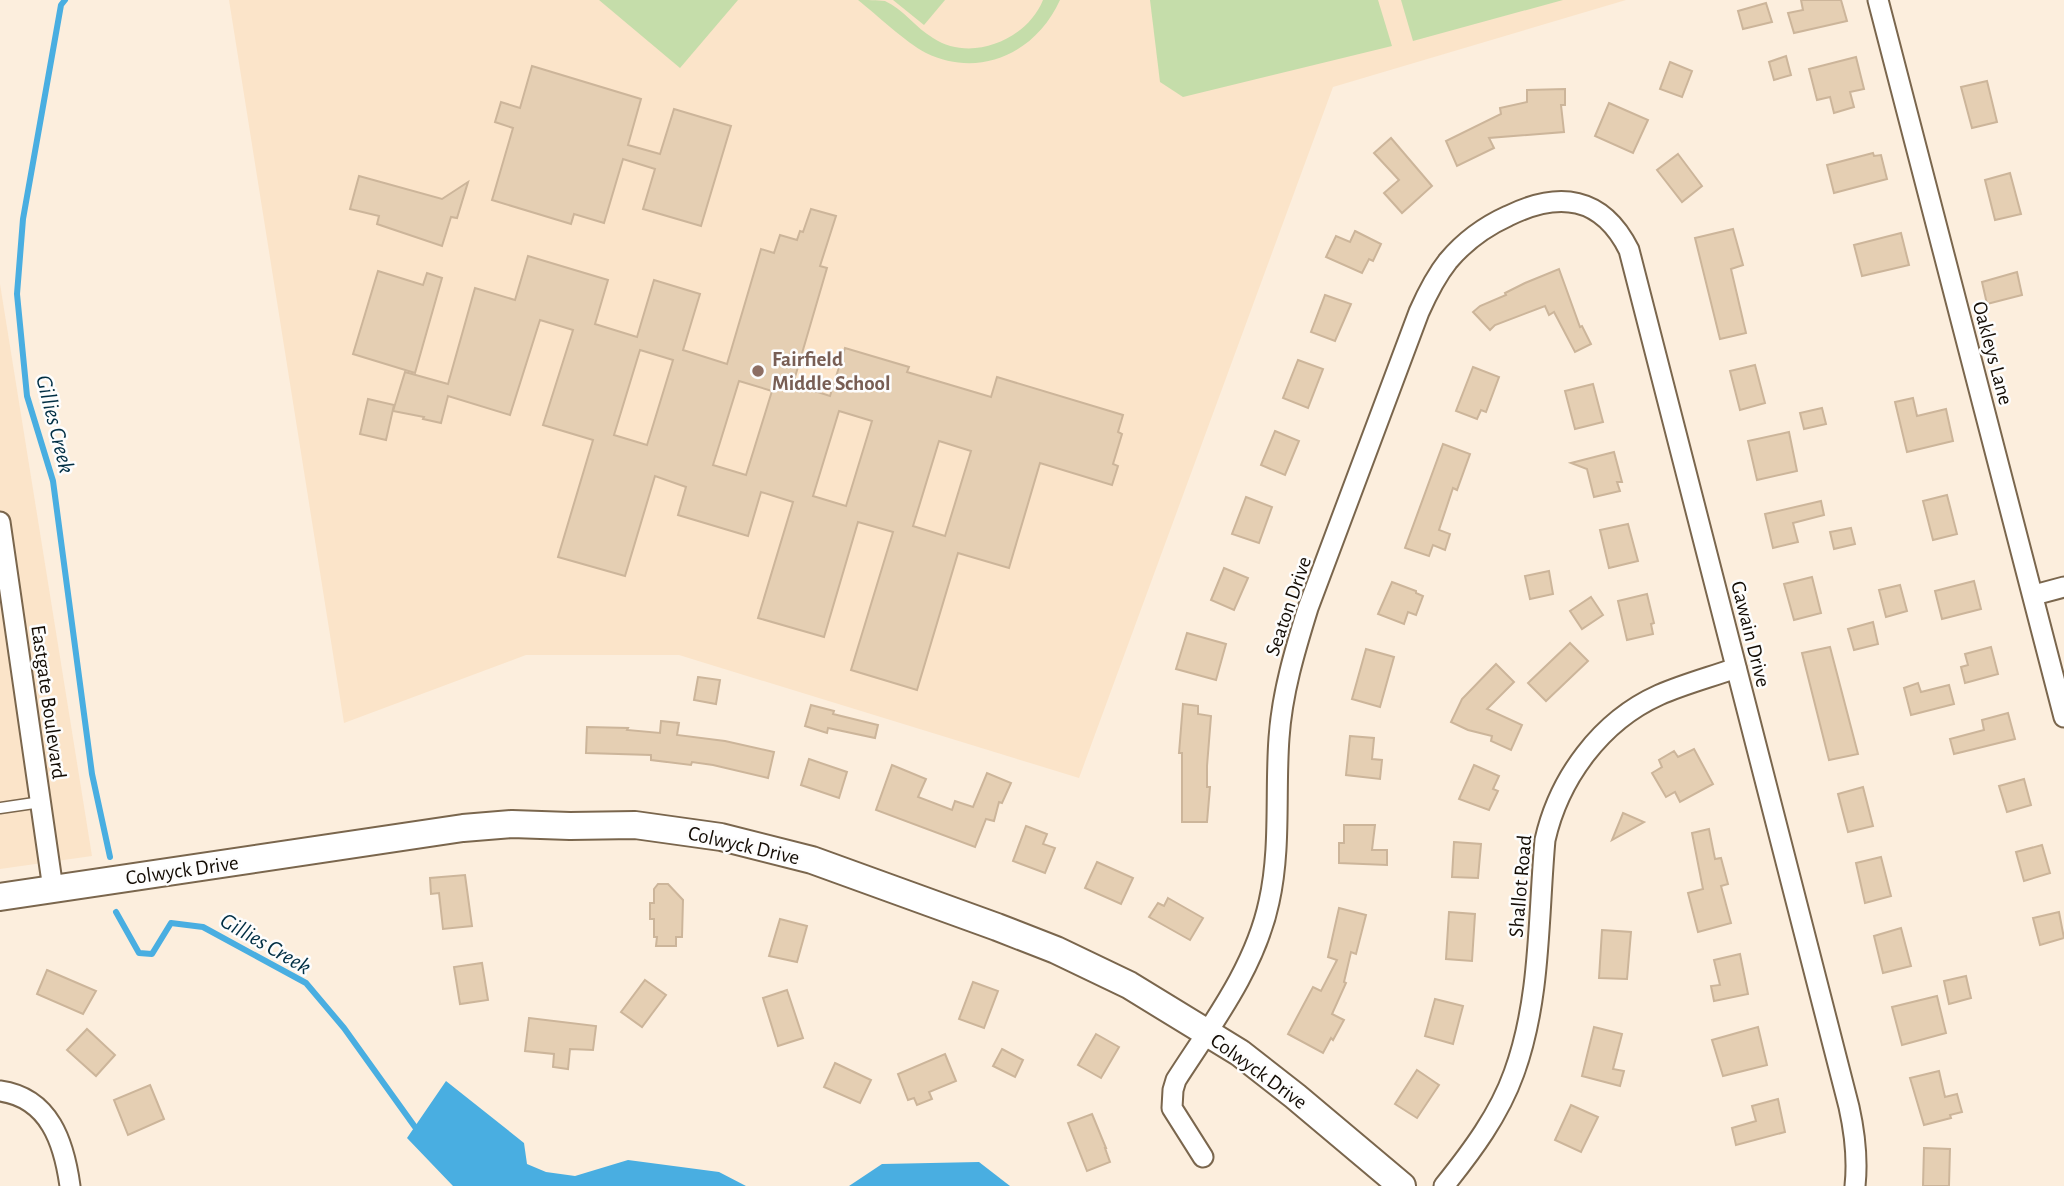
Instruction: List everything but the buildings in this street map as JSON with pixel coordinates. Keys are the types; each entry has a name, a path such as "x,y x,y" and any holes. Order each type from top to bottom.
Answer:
{"street":[{"name":"Oakleys Lane","path":"1878,0 2064,717"},
{"name":"Gawain Drive","path":"1494,222 1537,203 1562,200 1584,204 1610,221 1629,250 1849,1107 1856,1138 1854,1186"},
{"name":"Seaton Drive","path":"1203,1157 1172,1108 1172,1090 1244,973 1259,939 1270,902 1275,865 1279,735 1293,657 1308,608 1428,293 1450,259 1494,222"},
{"name":"Eastgate Boulevard","path":"0,522 53,889"},
{"path":"2034,596 2064,587"},
{"name":"Shallot Road","path":"1444,1186 1493,1119 1517,1063 1527,1031 1534,983 1545,839 1562,788 1591,746 1619,719 1659,695 1736,668"},
{"name":"Colwyck Drive","path":"0,897 463,828 512,824 570,827 635,825 721,837 812,860 997,927 1055,950 1129,985 1240,1053 1402,1186"},
{"path":"0,1091 21,1097 45,1114 60,1138 70,1186"}],"lane":[{"path":"0,808 41,802"}],"shaded area":[{"name":"Fairfield Middle School","path":"229,0 1626,0 1333,87 1079,778 679,655 526,655 344,723"},
{"path":"0,284 92,856 0,869"}],"green space":[{"path":"599,0 738,0 680,68"},
{"path":"858,0 885,1 933,38 948,45 980,48 1011,36 1035,14 1043,0 1060,0 1050,19 1021,47 986,62 966,63 926,53"},
{"path":"893,0 945,0 924,25"},
{"path":"1150,0 1378,0 1392,46 1183,97 1160,82"},
{"path":"1401,0 1563,0 1413,41"}],"water":[{"path":"446,1081 524,1143 527,1164 546,1172 575,1176 628,1160 719,1172 746,1186 453,1186 407,1138"},
{"path":"979,1162 1010,1186 849,1186 882,1164"}],"waterway":[{"name":"Gillies Creek","path":"65,0 61,5 23,219 17,294 27,396 53,481 92,774 110,857"},
{"name":"Gillies Creek","path":"116,912 139,953 152,954 171,923 203,927 306,983 344,1028 415,1127"}],"place":[{"name":"Fairfield Middle School","path":"758,371"}]}
